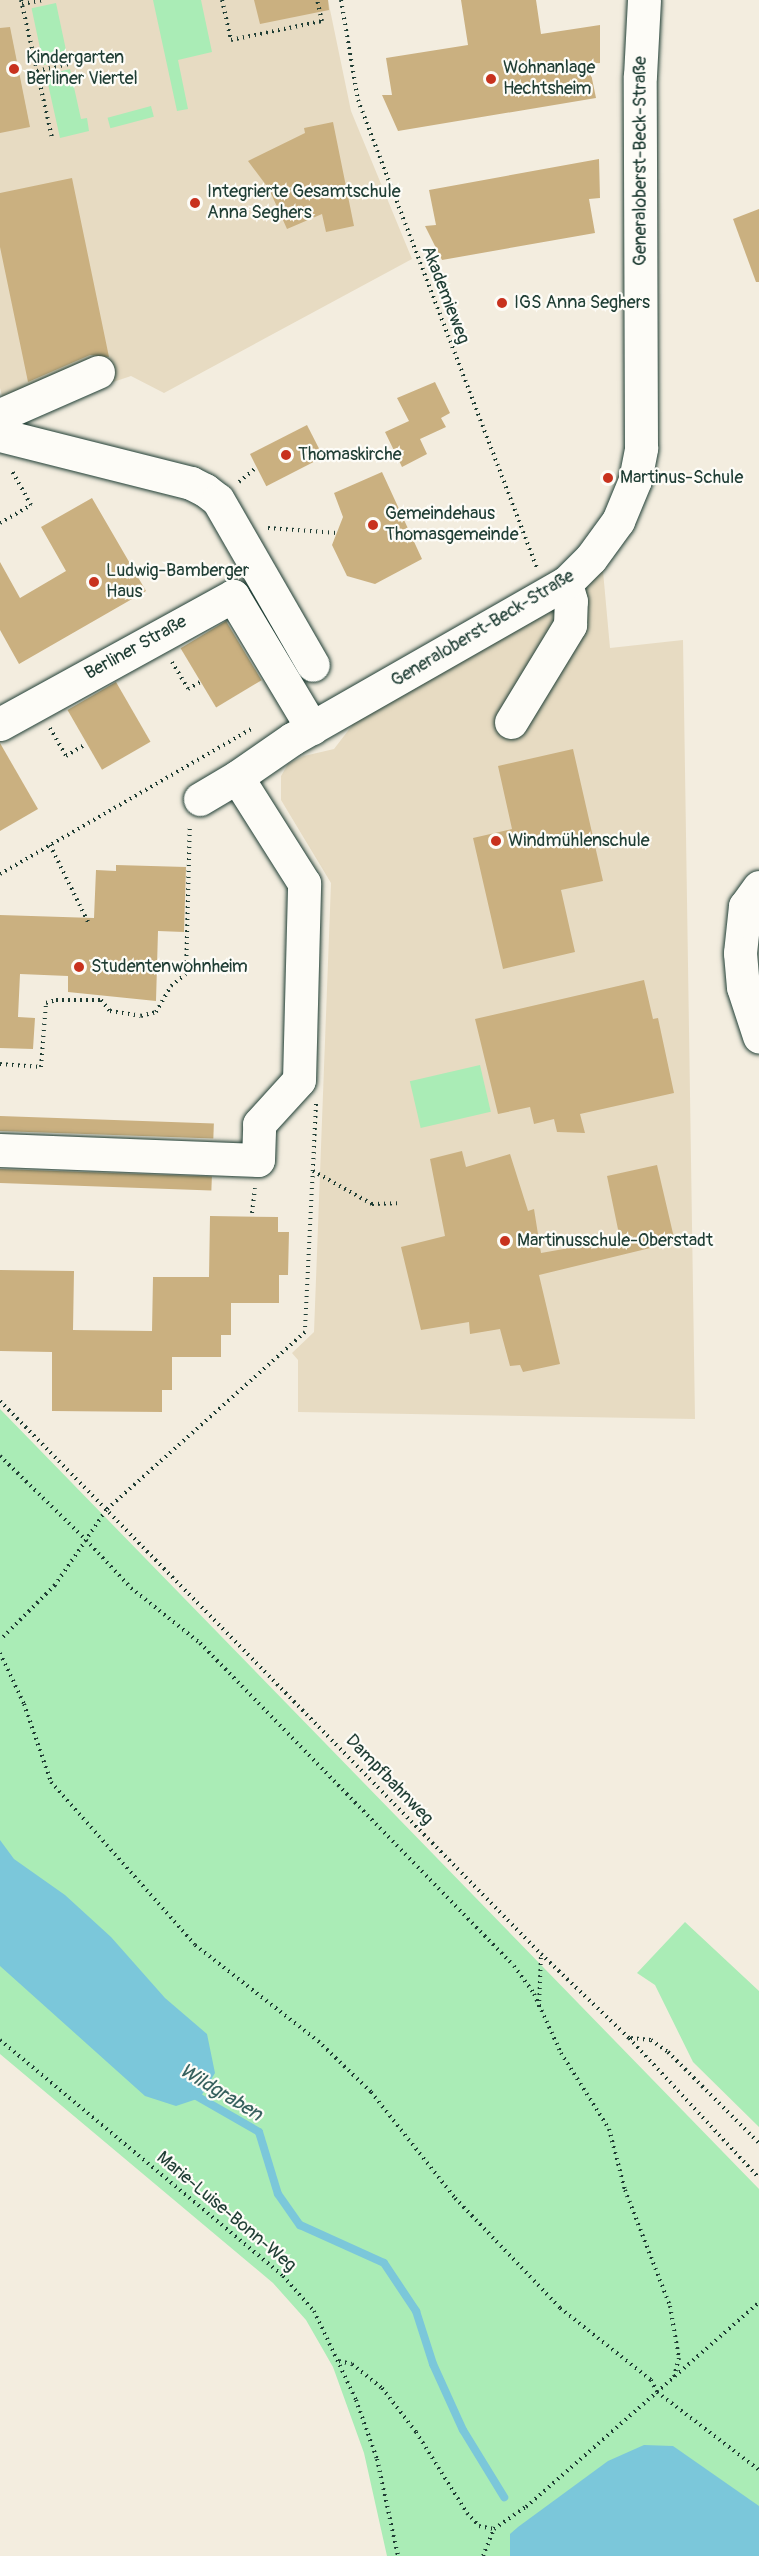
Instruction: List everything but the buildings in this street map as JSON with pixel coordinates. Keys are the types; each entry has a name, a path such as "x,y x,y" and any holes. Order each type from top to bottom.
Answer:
{"street":[{"name":"Generaloberst-Beck-Straße","path":"200,799 312,728 556,588 591,558 618,521 635,480 641,448 640,76 645,0"},
{"path":"0,415 98,372"},
{"path":"3,446 191,483 218,500 314,665"},
{"path":"511,722 570,625 571,601 556,588"},
{"name":"Berliner Straße","path":"0,724 233,596 312,728"},
{"path":"0,1150 258,1160 259,1124 299,1080 304,884 237,777"},
{"path":"759,887 745,906 740,934 743,987 759,1036"}],"path":[{"path":"43,0 22,2 52,138"},
{"path":"222,0 231,40 322,21 317,0"},
{"name":"Akademieweg","path":"341,0 358,100 556,588"},
{"path":"37,70 69,64"},
{"path":"0,523 31,505 3,446"},
{"path":"231,525 337,533"},
{"path":"157,636 188,689 200,682"},
{"path":"37,704 66,756 86,744"},
{"path":"0,1064 40,1067 46,1003 101,1000 110,1011 141,1016 156,1012 171,986 186,974 190,806 200,799"},
{"path":"50,845 88,922"},
{"path":"0,1640 55,1585 106,1510 305,1332 316,1100 299,1080"},
{"path":"313,1171 372,1204 397,1203"},
{"name":"Dampfbahnweg","path":"0,1401 541,1954 629,2038 759,2178"},
{"path":"0,1456 86,1540 131,1588 200,1643 497,1949 534,1994 561,2053 609,2129 625,2190 670,2306 679,2358 674,2377"},
{"path":"0,1653 24,1704 51,1782 182,1931 326,2048 370,2092 455,2198 496,2238 525,2273 560,2308 651,2380 657,2392 759,2470"},
{"path":"539,2008 541,1954"},
{"path":"629,2038 651,2040 702,2086 759,2144"},
{"name":"Marie-Luise-Bonn-Weg","path":"0,2040 283,2276 314,2311 339,2361 377,2458 398,2556"},
{"path":"483,2556 494,2529 525,2507 759,2302"},
{"path":"339,2361 352,2364 382,2388 416,2432 467,2513 479,2526 494,2529"}],"shaded area":[{"name":"Integrierte Gesamtschule Anna Seghers","path":"0,0 328,0 351,111 412,259 164,393 131,376 12,416 6,412 0,388"},
{"name":"Windmühlenschule","path":"603,571 610,648 683,640 695,1419 298,1412 298,1360 292,1353 314,1332 331,883 281,800 281,776 288,764 304,756 334,749 357,719"}],"green space":[{"path":"153,0 201,0 212,52 178,60 188,109 177,111"},
{"path":"56,3 68,60 44,65 32,8"},
{"path":"70,69 81,119 87,118 89,131 60,138 46,75"},
{"path":"151,106 154,117 110,128 108,118"},
{"path":"480,1065 491,1112 421,1128 410,1081"},
{"path":"0,1409 759,2189 759,2556 387,2556 364,2453 333,2367 306,2320 273,2283 0,2054"},
{"path":"685,1922 759,1991 759,2127 693,2062 655,1985 637,1973"}],"water":[{"path":"0,1840 14,1859 65,1895 111,1937 165,1998 207,2034 215,2073 200,2098 176,2106 145,2096 0,1966"},
{"path":"644,2445 673,2446 759,2506 759,2556 510,2556 510,2534 518,2527 608,2461"}],"waterway":[{"name":"Wildgraben","path":"193,2094 259,2132 278,2194 300,2225 384,2263 416,2311 433,2364 463,2430 504,2497"}],"place":[{"name":"Kindergarten Berliner Viertel","path":"14,69"},
{"name":"Wohnanlage Hechtsheim","path":"491,79"},
{"name":"Integrierte Gesamtschule Anna Seghers","path":"195,203"},
{"name":"IGS Anna Seghers","path":"502,303"},
{"name":"Thomaskirche","path":"286,455"},
{"name":"Martinus-Schule","path":"608,478"},
{"name":"Gemeindehaus Thomasgemeinde","path":"373,525"},
{"name":"Ludwig-Bamberger Haus","path":"94,582"},
{"name":"Windmühlenschule","path":"496,841"},
{"name":"Studentenwohnheim","path":"79,967"},
{"name":"Martinusschule-Oberstadt","path":"505,1241"}]}
